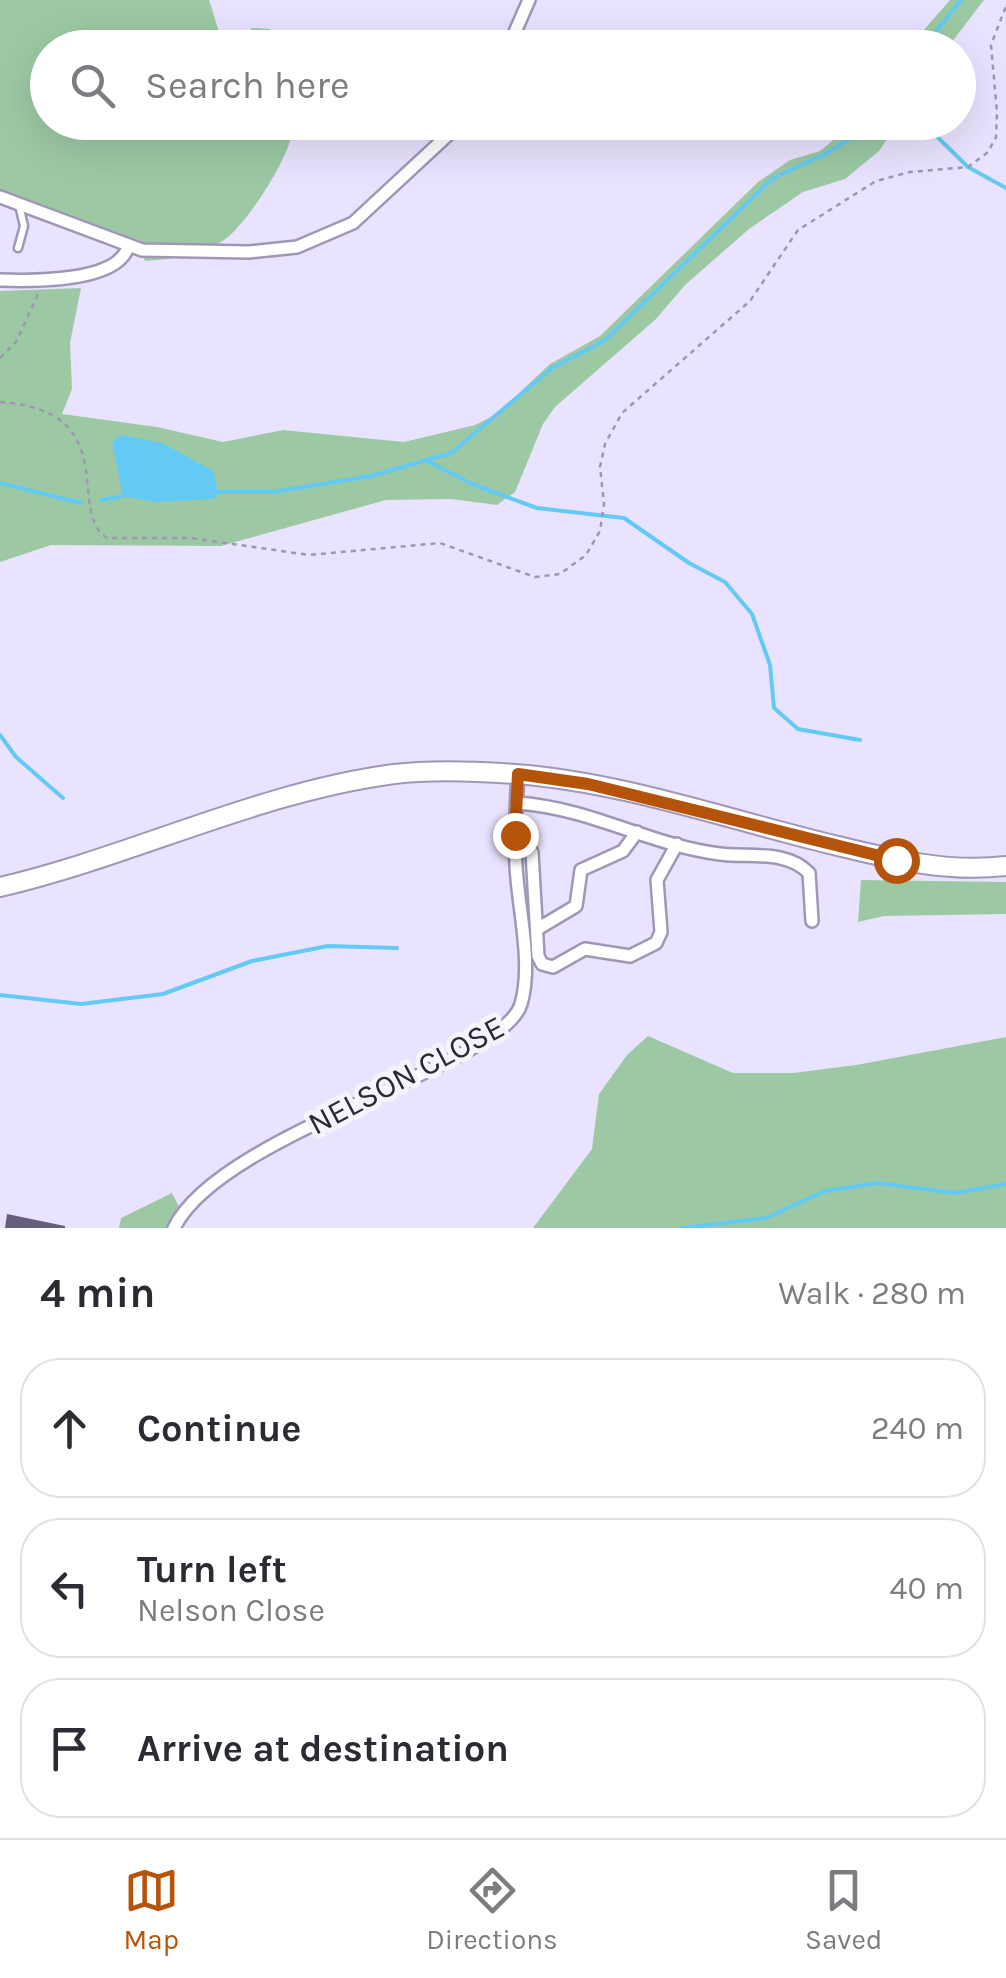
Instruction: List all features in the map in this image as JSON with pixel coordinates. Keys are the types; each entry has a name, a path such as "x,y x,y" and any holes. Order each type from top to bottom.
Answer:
{"main road":[{"path":"1,887 301,792 357,780 434,771 518,774 588,784 896,860 965,869 1006,866"}],"street":[{"path":"516,30 528,0"},
{"path":"0,197 128,246 154,251 249,252 309,244 353,224 443,140"},
{"path":"0,280 43,282 95,270 122,258 128,246"},
{"name":"NELSON CLOSE","path":"174,1228 191,1199 239,1165 466,1051 514,1018 524,990 518,774"},
{"path":"516,803 592,814 637,832 719,854 751,852 798,864 808,873 812,921"},
{"path":"539,928 576,906 581,870 623,851 637,832"},
{"path":"532,852 538,956 549,967 584,950 630,956 650,948 661,932 657,880 677,844"}],"lane":[{"path":"18,248 24,226 19,204"}],"path":[{"path":"0,402 40,408 71,433 90,477 91,520 96,531 106,538 215,540 309,555 419,542 467,550 536,578 560,574 586,555 600,530 604,504 600,467 605,444 622,413 750,300 798,230 876,180 968,167 988,152 996,137 990,45 1006,6"},
{"path":"0,358 16,342 43,282"}],"green space":[{"path":"0,0 209,0 218,30 30,30 30,140 290,140 259,200 237,228 219,243 177,257 145,261 138,244 0,193"},
{"path":"950,0 984,0 961,30 924,30"},
{"path":"833,140 886,140 845,179 803,192 749,229 685,285 656,319 555,407 543,424 515,492 497,505 451,499 386,500 221,546 51,545 0,562 0,291 81,288 70,343 72,389 62,414 157,427 223,442 283,430 404,442 475,425 497,414 550,364 600,336 758,182 790,160 820,151"},
{"path":"861,880 1006,882 1006,914 884,916 858,922"},
{"path":"648,1036 733,1073 793,1073 856,1065 1006,1037 1006,1228 533,1228 592,1149 599,1094 627,1055"},
{"path":"172,1193 186,1220 181,1228 119,1228 121,1218"}],"water":[{"path":"121,435 162,443 213,471 218,492 214,499 154,502 123,496 112,442"}],"building":[{"path":"7,1214 65,1226 65,1228 5,1228"}],"waterway":[{"path":"937,30 961,0"},
{"path":"218,492 273,492 371,476 451,453 552,368 604,341 773,178 848,140"},
{"path":"940,140 968,167 1006,188"},
{"path":"427,461 474,485 537,508 624,518 689,563 725,582 752,614 770,665 774,708 798,729 860,740"},
{"path":"0,483 81,503"},
{"path":"101,500 123,496"},
{"path":"0,735 16,757 63,798"},
{"path":"0,995 81,1004 163,994 252,961 328,946 397,948"},
{"path":"682,1228 766,1218 825,1191 877,1183 955,1193 1006,1184"}],"route":[{"path":"515,835 518,774 588,784 896,860"}]}
